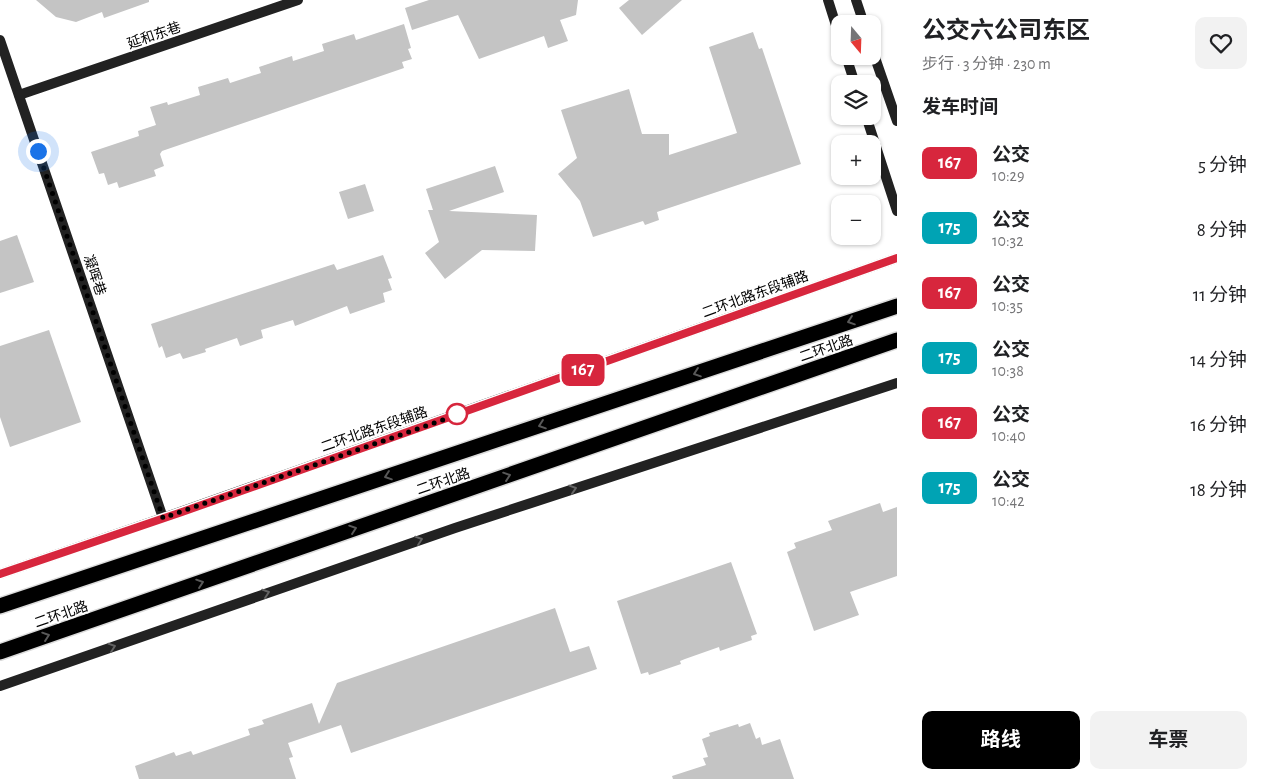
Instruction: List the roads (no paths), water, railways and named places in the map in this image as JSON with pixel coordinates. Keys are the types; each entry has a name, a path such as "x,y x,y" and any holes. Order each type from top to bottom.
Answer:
{"highway":[{"name":"二环北路","path":"0,606 897,306"},
{"name":"二环北路","path":"0,652 897,340"}],"main road":[{"name":"延和东巷","path":"19,95 298,0"},
{"path":"828,0 833,15"},
{"path":"856,0 861,15"},
{"name":"凝晖巷","path":"0,40 163,518"},
{"path":"878,65 897,121"},
{"path":"869,125 897,211"},
{"name":"二环北路东段辅路","path":"0,574 897,258"},
{"path":"0,686 455,528 897,383"}]}
